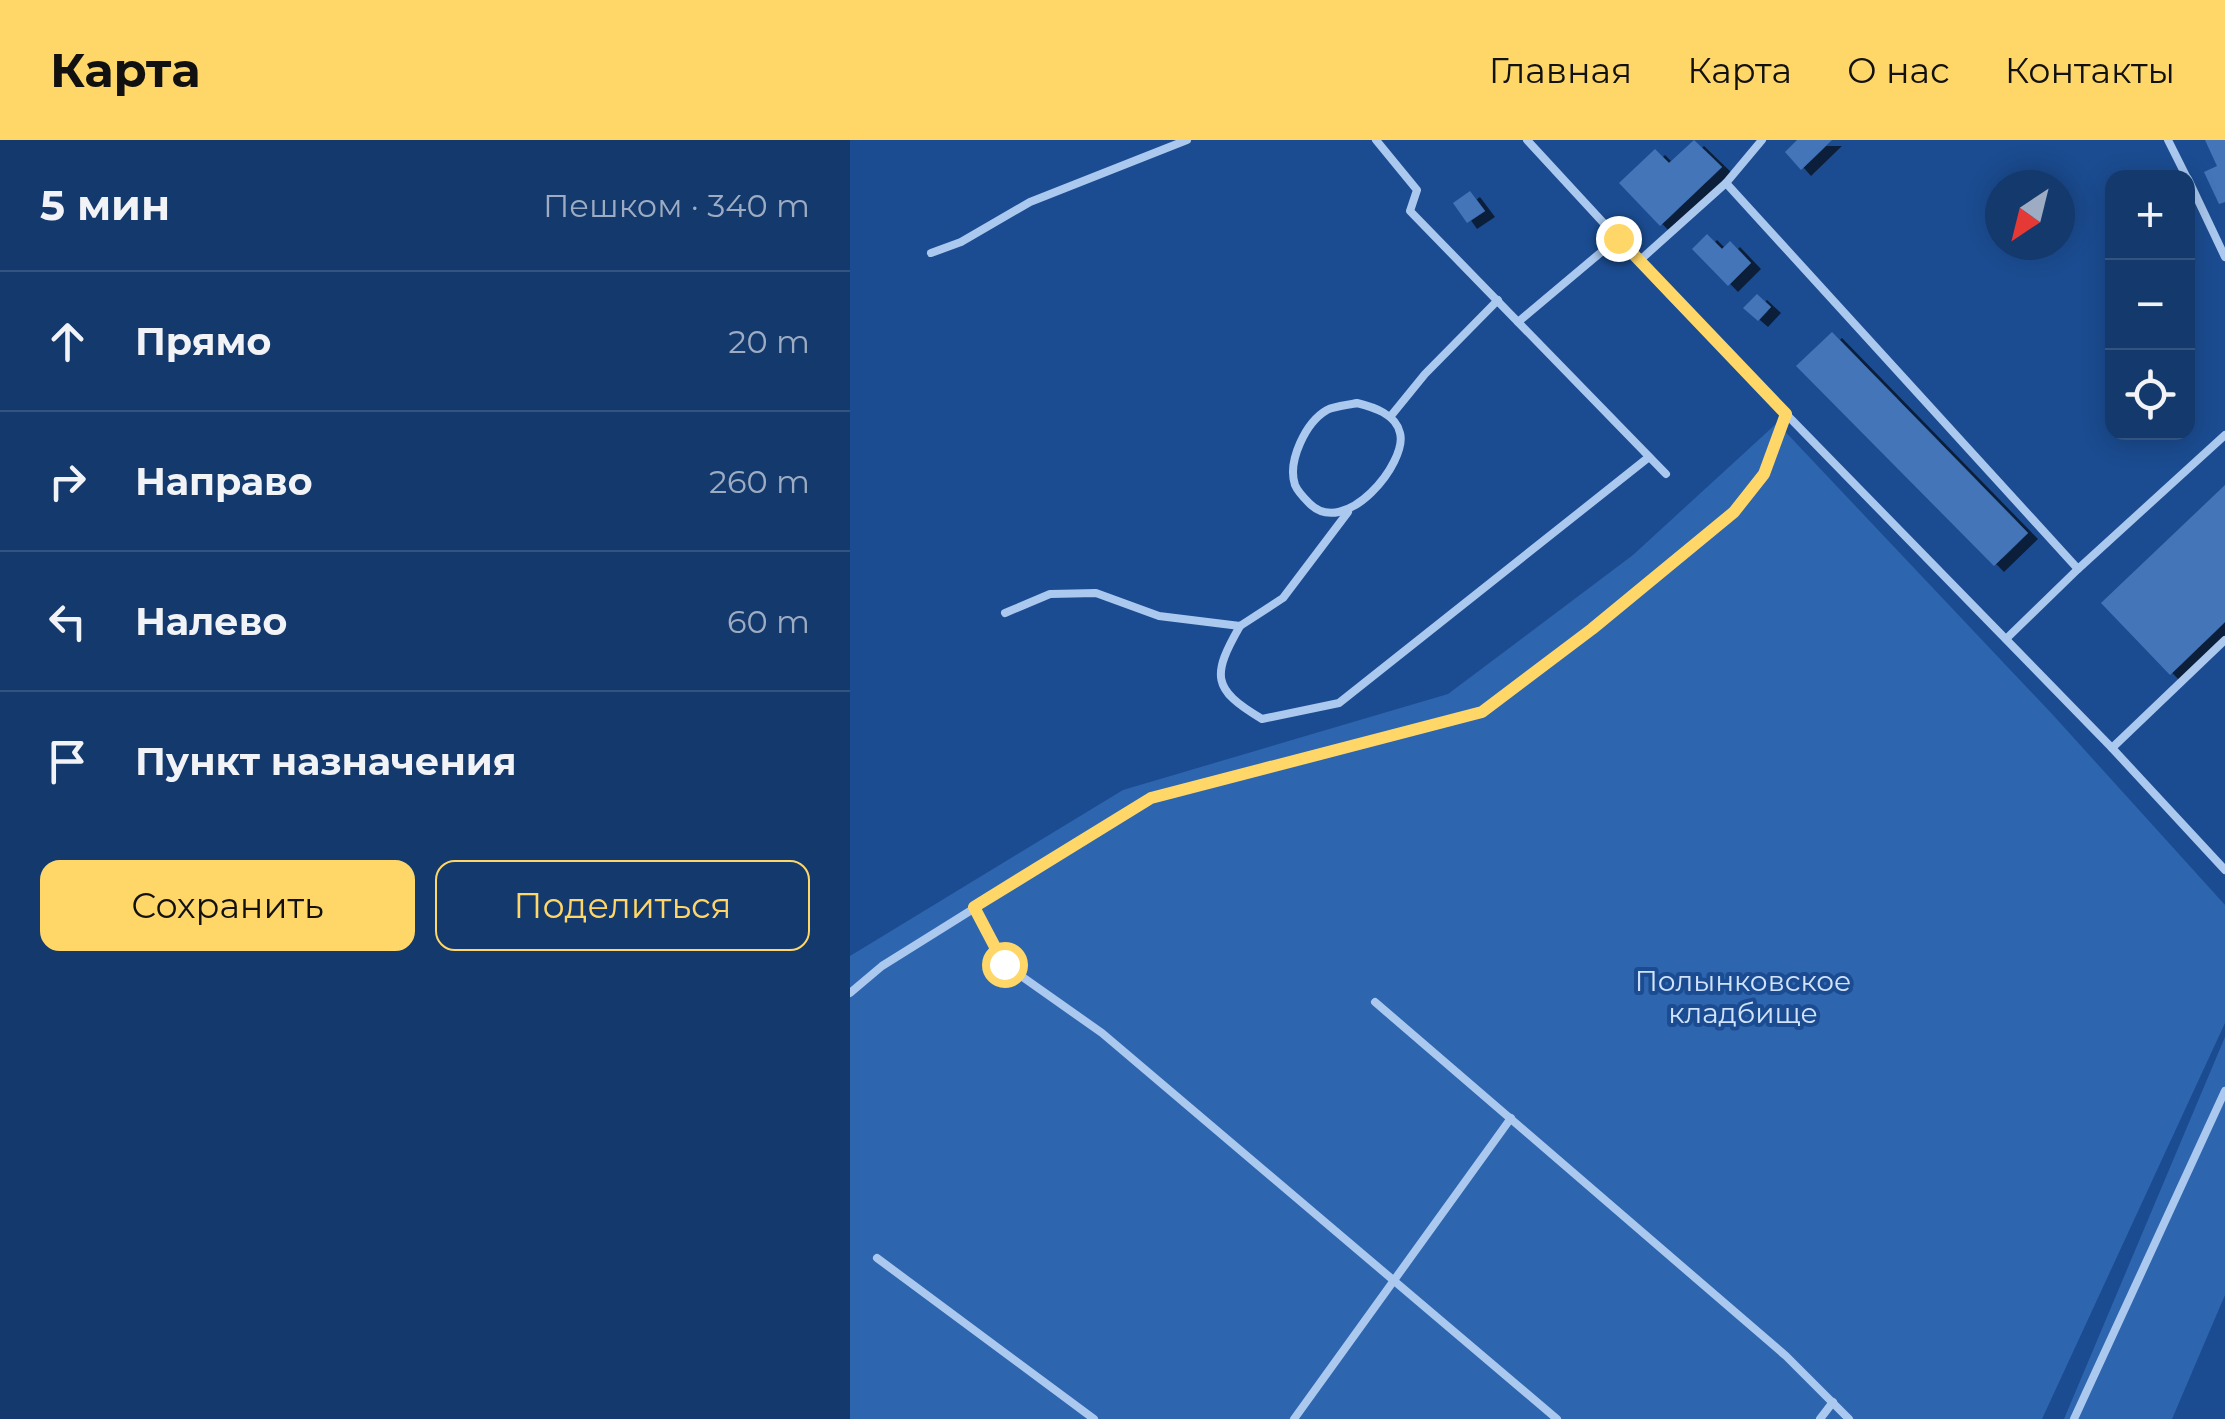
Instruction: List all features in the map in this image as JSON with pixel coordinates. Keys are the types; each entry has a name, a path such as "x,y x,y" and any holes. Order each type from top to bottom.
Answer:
{"lane":[{"path":"931,253 961,242 1030,202 1187,140"},
{"path":"1376,140 1417,190 1410,211 1666,474"},
{"path":"1527,140 2225,870"},
{"path":"1639,261 1726,183 1762,140"},
{"path":"2168,140 2183,170"},
{"path":"1726,183 2078,569"},
{"path":"2195,194 2225,256"},
{"path":"1518,322 1618,238"},
{"path":"1390,417 1425,374 1498,300"},
{"path":"1348,512 1330,515 1315,509 1296,488 1293,472 1302,437 1326,410 1358,403 1390,417 1400,432 1400,444 1390,468 1362,502 1348,512 1283,598 1240,626 1221,659 1222,687 1235,703 1262,719 1339,703 1649,456"},
{"path":"850,993 882,966 1151,798 1482,712 1592,629 1734,512 1764,474 1786,414"},
{"path":"2006,639 2225,435"},
{"path":"1005,613 1050,594 1096,593 1159,616 1240,626"},
{"path":"2112,748 2225,640"},
{"path":"974,907 1004,964 1102,1033 1557,1419"},
{"path":"1376,1002 1786,1356 1849,1419"},
{"path":"2074,1419 2225,1091"},
{"path":"1294,1419 1511,1118"},
{"path":"877,1258 1094,1419"},
{"path":"1820,1419 1833,1402"}],"green space":[{"name":"Полынковское кладбище","path":"1777,423 2053,715 2225,905 2225,1023 2042,1419 850,1419 850,956 1123,790 1448,694 1633,555"},
{"path":"2225,1037 2225,1295 2172,1419 2064,1419"}],"building":[{"path":"1694,140 1722,167 1660,226 1619,183 1655,149 1669,163"},
{"path":"1797,140 1832,140 1801,170 1785,152"},
{"path":"2205,140 2225,140 2225,202 2219,204 2204,172 2217,166"},
{"path":"1470,191 1485,211 1467,223 1453,203"},
{"path":"1707,234 1722,249 1730,241 1751,263 1728,286 1692,249"},
{"path":"1757,294 1771,307 1758,321 1743,308"},
{"path":"1832,332 2028,533 1994,566 1796,366"},
{"path":"2225,485 2225,622 2170,675 2101,603"}],"route":[{"path":"1004,964 974,907 1151,798 1482,712 1592,629 1734,512 1764,474 1786,414 1618,238"}]}
